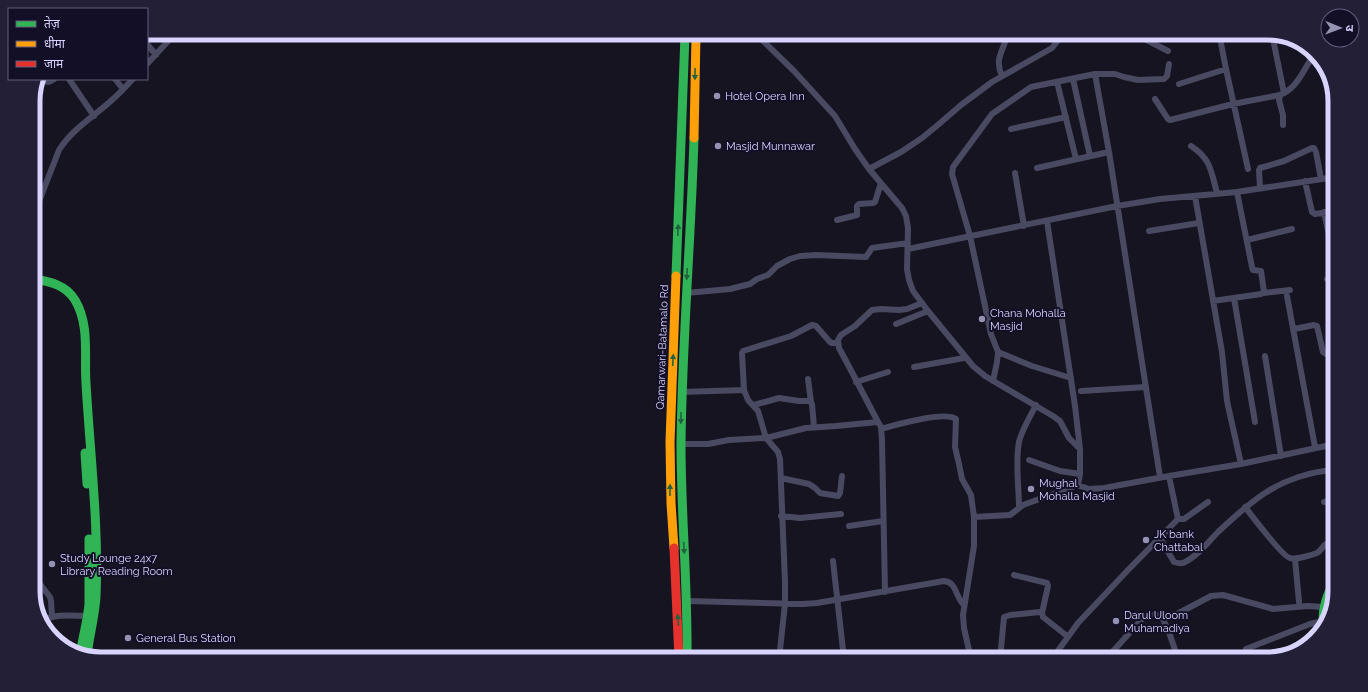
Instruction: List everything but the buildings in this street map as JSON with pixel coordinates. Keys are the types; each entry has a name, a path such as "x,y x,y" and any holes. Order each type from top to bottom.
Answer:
{"main road":[{"name":"Qamarwari-Batamalo Rd","path":"679,652 670,502 670,442 685,40"},
{"name":"Qamarwari-Batamalo Rd","path":"687,652 687,601 681,444 696,40"},
{"path":"681,140 693,140"},
{"path":"40,280 57,284 75,299 85,336 90,588 88,616 81,648"},
{"path":"40,285 50,287 69,300 80,320"},
{"path":"87,421 94,493 96,588 94,617 87,650"},
{"path":"1323,615 1323,607 1328,593"}],"street":[{"path":"148,63 170,40"},
{"path":"762,40 794,71 835,116 854,149 902,208 906,216 908,228 907,269 913,291 964,358 972,366 993,381 1036,405 1060,422 1069,438 1080,449"},
{"path":"1002,76 998,68 998,62 1006,40"},
{"path":"869,169 901,152 922,138 961,105 1002,76 1052,48 1058,40"},
{"path":"1147,40 1168,51"},
{"path":"1221,40 1248,169"},
{"path":"1273,41 1282,94 1279,100 1283,115 1283,125"},
{"path":"148,45 156,55"},
{"path":"1155,99 1170,120 1282,94 1290,90 1296,84 1311,59"},
{"path":"993,381 998,352 991,334 970,236 952,174 954,167 992,114 1031,87 1095,74 1110,73 1132,79 1162,80 1167,77 1169,64"},
{"path":"1179,84 1226,69"},
{"path":"1095,74 1109,152 1160,478"},
{"path":"1073,79 1090,156"},
{"path":"70,80 94,116"},
{"path":"116,80 124,89"},
{"path":"40,199 59,150 74,131 94,116 132,80"},
{"path":"1057,82 1076,159"},
{"path":"1011,129 1066,117"},
{"path":"1191,146 1200,152 1209,164 1217,193"},
{"path":"1260,188 1260,168 1284,161 1312,148 1314,148 1316,152 1321,179"},
{"path":"1037,168 1109,152"},
{"path":"1015,173 1024,226"},
{"path":"686,293 750,284 757,279 768,275 777,266 790,259 800,256 816,255 866,257 872,248 908,246 970,236 1117,206 1160,199 1237,192 1328,178"},
{"path":"1305,181 1312,212 1315,214 1328,212"},
{"path":"837,220 857,215 859,204 875,202 881,183"},
{"path":"1237,192 1252,269 1261,271 1264,293"},
{"path":"1195,196 1222,352 1228,408 1241,464"},
{"path":"1324,212 1328,231"},
{"path":"1047,221 1078,421 1080,449 1080,474 1078,485"},
{"path":"1149,230 1199,223"},
{"path":"1247,240 1292,228"},
{"path":"1213,301 1264,293 1289,293 1315,447"},
{"path":"1234,298 1254,422"},
{"path":"885,592 883,521 884,483 881,429 856,382 838,343 839,337 855,326 872,310 907,309 922,303"},
{"path":"896,324 928,311"},
{"path":"780,652 785,604 780,459 778,452 766,438 758,411 748,400 744,390 742,353 743,351 792,336 812,325 816,326 830,342 838,343"},
{"path":"1294,329 1314,325 1317,326 1323,352 1328,354"},
{"path":"998,352 1032,366 1071,378"},
{"path":"1265,356 1281,456"},
{"path":"914,367 964,358"},
{"path":"856,382 888,372"},
{"path":"808,379 814,427"},
{"path":"1081,391 1146,387"},
{"path":"682,392 744,390"},
{"path":"754,405 779,398 811,402"},
{"path":"1019,508 1019,442 1036,405"},
{"path":"881,429 928,418 955,418 958,464 962,479 971,495 974,517 973,551 964,605 964,628 970,652"},
{"path":"681,444 708,444 729,440 766,438 814,427 878,422"},
{"path":"974,517 1007,516 1016,512 1019,508 1028,503 1078,485 1089,489 1098,489 1241,464 1328,445"},
{"path":"1029,460 1060,471 1080,474"},
{"path":"1160,538 1174,562 1183,563 1245,507 1265,493 1279,485 1308,474 1328,471"},
{"path":"781,478 809,484 820,493 837,496 840,493 842,476"},
{"path":"1169,476 1178,519"},
{"path":"1324,502 1328,501"},
{"path":"1057,652 1068,636 1123,575 1178,519 1184,519 1208,502"},
{"path":"1245,507 1285,555 1290,558 1295,559 1318,553 1326,544 1328,544"},
{"path":"781,516 800,518 841,514"},
{"path":"849,526 883,521"},
{"path":"1295,559 1299,602"},
{"path":"833,561 843,652"},
{"path":"1014,575 1047,583 1048,586 1042,613 1044,618 1068,636"},
{"path":"687,601 803,604 838,600 934,582 948,581 953,585 960,601 964,605"},
{"path":"40,585 52,601 52,616"},
{"path":"1112,652 1139,622 1148,616 1167,616 1178,614 1205,598 1216,595 1273,609 1308,606 1323,607"},
{"path":"1001,652 1004,617 1010,614 1042,613"},
{"path":"1161,615 1176,652"},
{"path":"46,619 52,616 88,616"},
{"path":"1246,649 1310,624 1319,624"}],"traffic: fast":[{"path":"676,276 685,40"},
{"path":"687,652 681,444 683,368 694,138"},
{"path":"40,280 62,287 71,295 80,310 85,330 86,383 97,569 96,596 88,650"},
{"path":"85,453 87,484"},
{"path":"81,649 89,605 89,539"},
{"path":"1323,615 1327,598"}],"traffic: slow":[{"path":"694,138 696,40"},
{"path":"674,548 671,503 670,442 676,276"}],"traffic: jam":[{"path":"674,548 679,652"}],"place":[{"name":"Hotel Opera Inn","path":"717,96"},
{"name":"Masjid Munnawar","path":"718,146"},
{"name":"Chana Mohalla Masjid","path":"982,319"},
{"name":"Mughal Mohalla Masjid","path":"1031,489"},
{"name":"JK bank Chattabal","path":"1146,540"},
{"name":"Study Lounge 24x7 Library Reading Room","path":"52,564"},
{"name":"Darul Uloom Muhamadiya","path":"1116,621"},
{"name":"General Bus Station","path":"128,638"}]}
